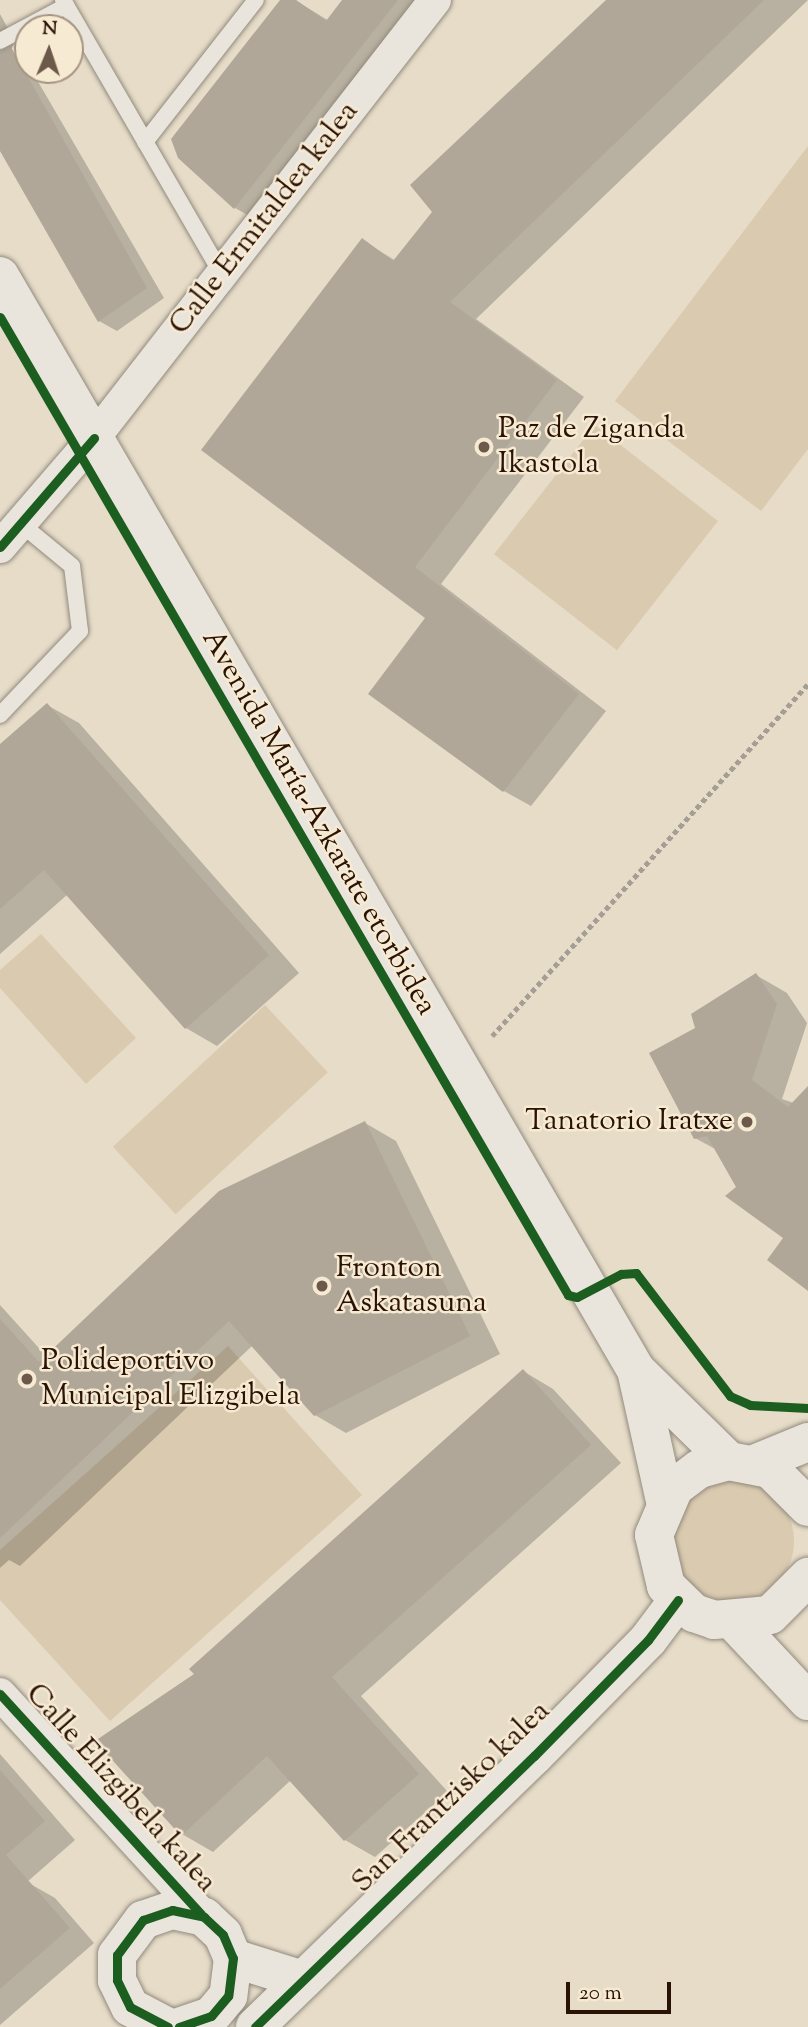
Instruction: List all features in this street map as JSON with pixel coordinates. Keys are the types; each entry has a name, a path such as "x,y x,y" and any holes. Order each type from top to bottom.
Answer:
{"main road":[{"name":"Avenida María-Azkarate etorbidea","path":"0,276 636,1370"},
{"path":"636,1370 742,1462 784,1478 808,1507"},
{"path":"636,1370 665,1501 654,1553 678,1600 694,1613 735,1623 785,1606 808,1578"},
{"path":"665,1501 699,1469 742,1462 808,1442"},
{"name":"San Frantzisko kalea","path":"255,2027 534,1756 648,1640 678,1600"},
{"path":"735,1623 808,1701"},
{"path":"168,2027 117,2012 117,1955 130,1930 157,1912 204,1917 223,1935 233,1958 233,2016 211,2016 179,2027"},
{"path":"233,1958 303,1980"}],"street":[{"name":"Calle Ermitaldea kalea","path":"0,547 94,438 435,0"},
{"name":"Calle Elizgibela kalea","path":"0,1694 204,1917"}],"lane":[{"path":"145,142 256,0"},
{"path":"0,41 65,3 222,274"},
{"path":"0,715 80,631 72,566 21,524"}],"path":[{"path":"492,1036 808,684"}],"shaded area":[{"path":"808,146 808,449 761,511 615,401"},
{"path":"595,425 718,521 617,650 494,554"},
{"path":"41,934 136,1038 86,1084 0,988 0,970"},
{"path":"265,1005 328,1072 176,1214 113,1147"},
{"path":"228,1346 362,1495 110,1721 0,1600 0,1550"},
{"path":"733,1480 756,1484 776,1498 790,1518 794,1541 790,1564 776,1584 756,1598 733,1602 710,1598 690,1584 676,1564 672,1541 676,1518 690,1498 710,1484"}],"building":[{"path":"280,0 296,0 326,21 342,0 398,0 234,209 178,158 171,139"},
{"path":"606,0 764,0 450,302 557,380 415,567 579,694 503,792 368,694 425,618 201,450 362,238 393,261 432,212 410,185"},
{"path":"11,47 14,52 14,84 32,84 147,288 98,322 0,151 0,51"},
{"path":"47,703 269,955 185,1029 44,870 0,909 0,744"},
{"name":"Tanatorio Iratxe","path":"756,973 777,1004 752,1080 788,1107 808,1086 808,1291 767,1260 783,1238 725,1196 736,1187 707,1136 694,1139 649,1053 695,1028 691,1014"},
{"name":"Fronton Askatasuna","path":"365,1121 470,1336 314,1416 229,1321 0,1538 0,1319 39,1362 219,1191"},
{"path":"523,1369 591,1445 332,1677 419,1774 344,1841 267,1756 181,1836 95,1741 194,1674 189,1669"},
{"path":"0,1770 45,1821 6,1855 70,1928 0,1989"}],"cycle path":[{"path":"0,317 568,1295 577,1297 621,1274 636,1273 730,1396 750,1405 808,1408"},
{"path":"0,547 94,438"},
{"path":"255,2027 534,1756 648,1640 678,1600"},
{"path":"0,1694 201,1914"},
{"path":"168,2027 130,2007 117,1980 117,1955 143,1920 172,1910 204,1917 223,1935 233,1958 228,1996 211,2016 179,2027"}],"place":[{"name":"Paz de Ziganda Ikastola","path":"484,447"},
{"name":"Tanatorio Iratxe","path":"747,1122"},
{"name":"Fronton Askatasuna","path":"322,1286"},
{"name":"Polideportivo Municipal Elizgibela","path":"27,1379"}]}
